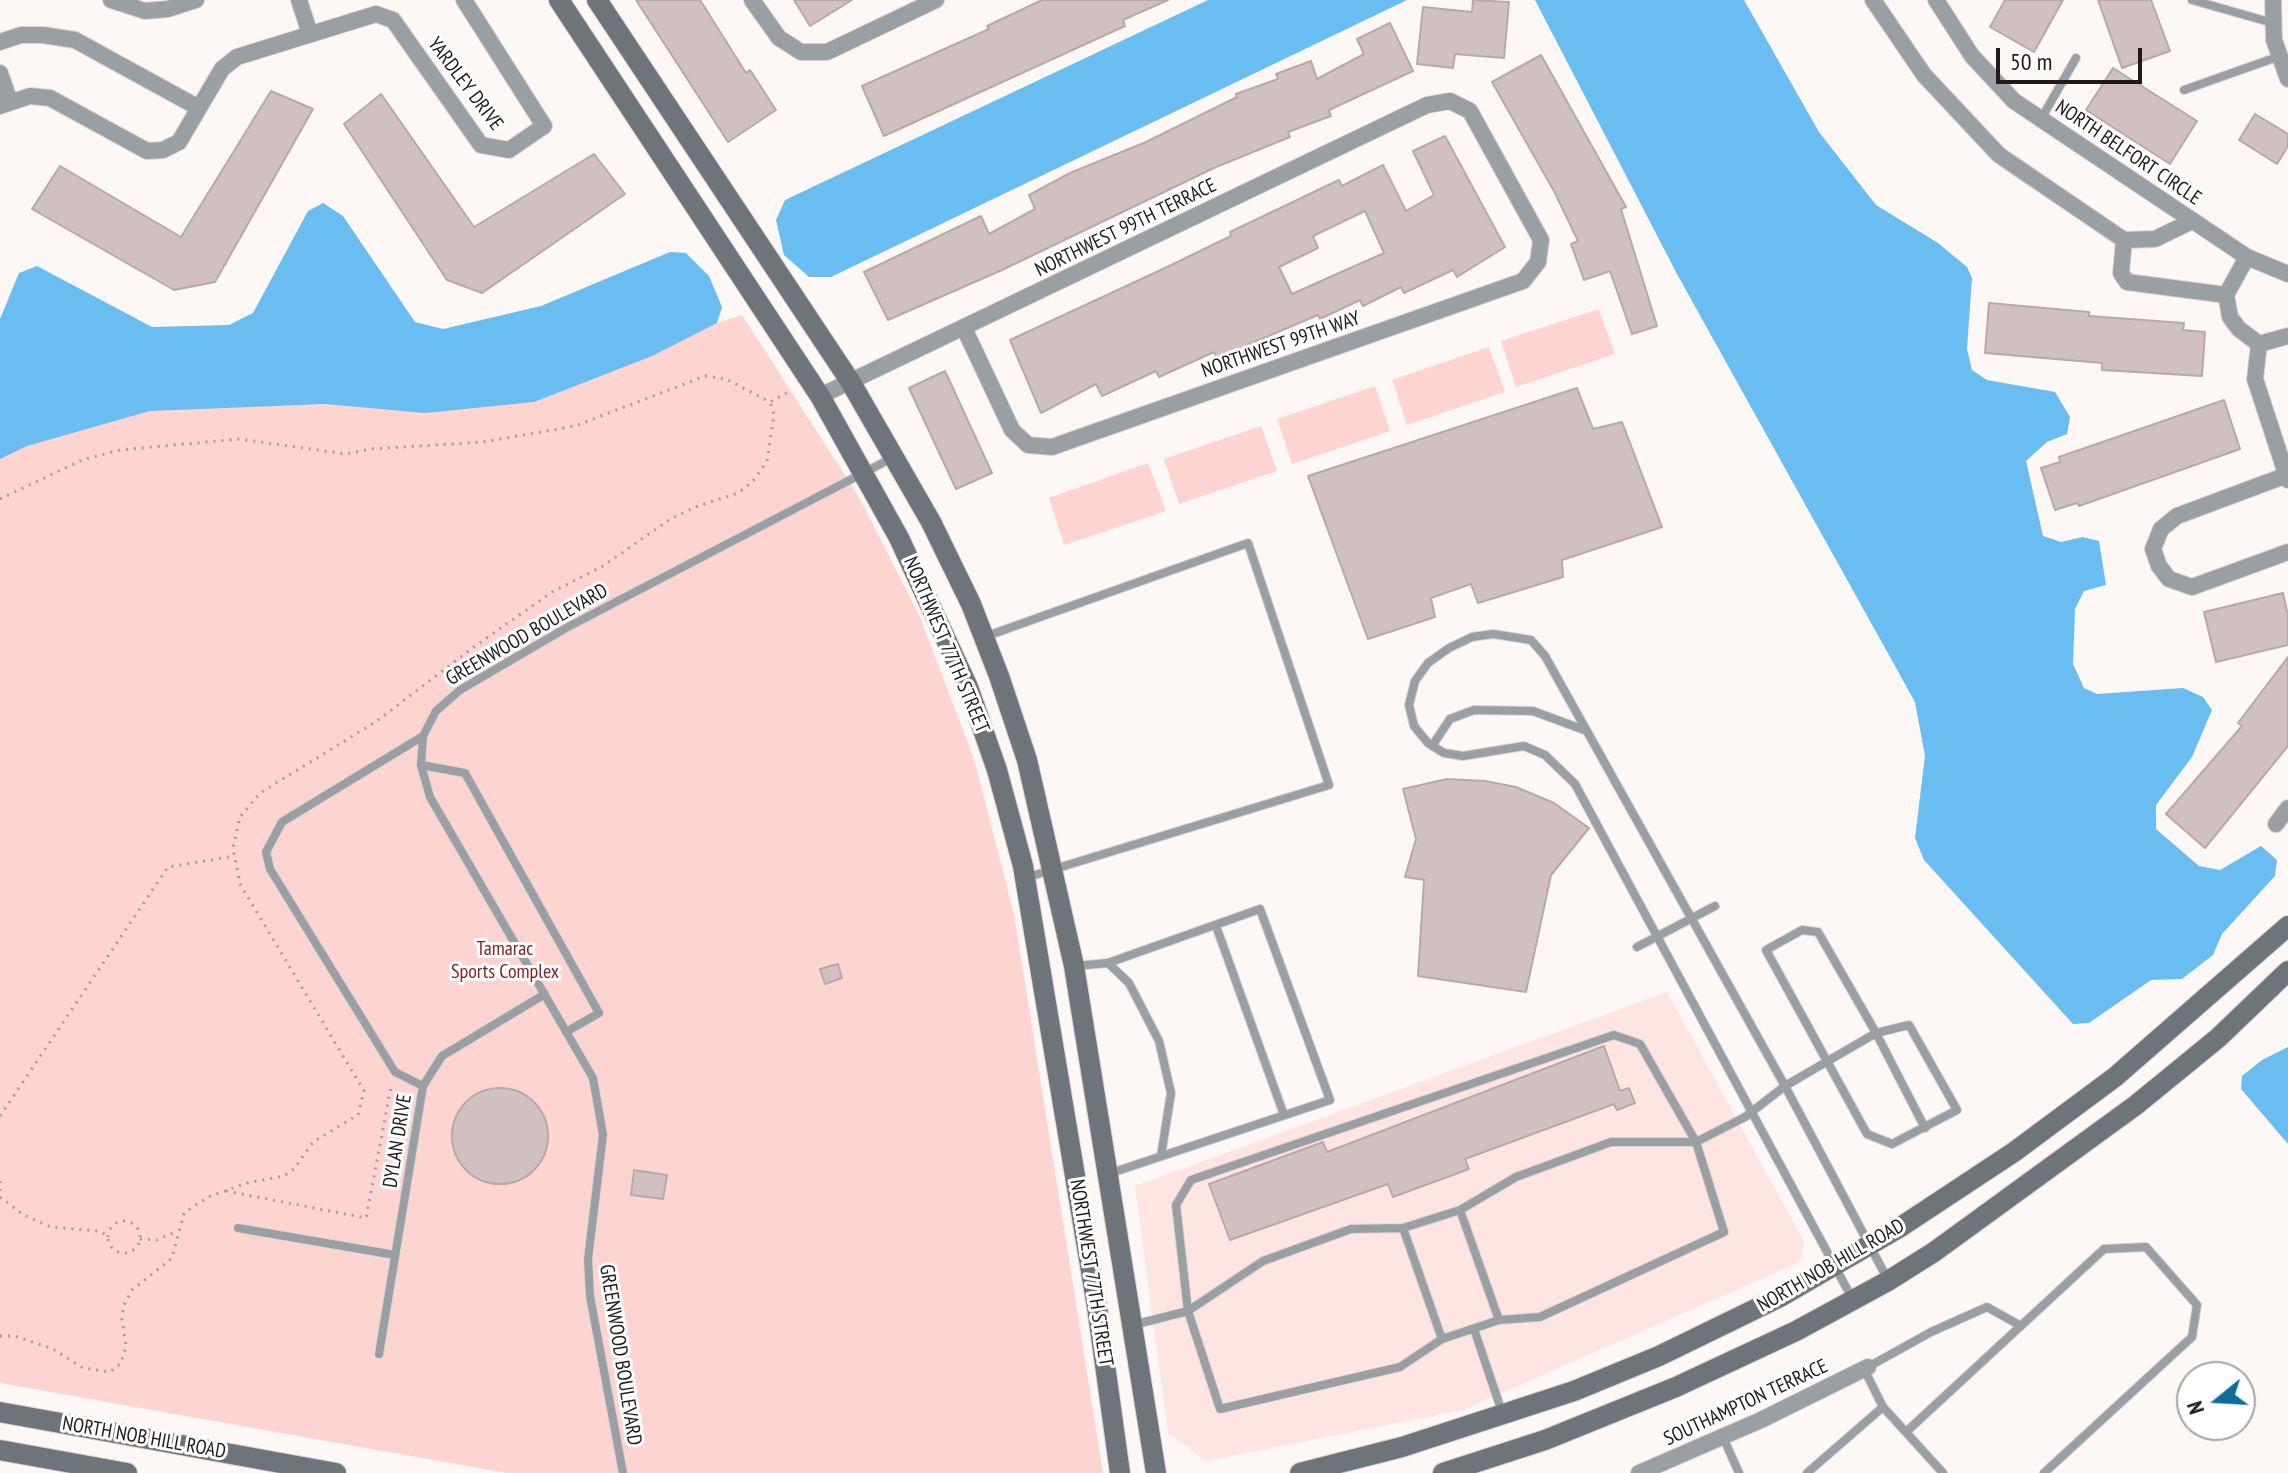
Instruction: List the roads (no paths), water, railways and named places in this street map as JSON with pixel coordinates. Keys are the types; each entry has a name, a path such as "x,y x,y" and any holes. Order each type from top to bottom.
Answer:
{"street":[{"path":"111,0 145,11 168,9 196,0"},
{"path":"299,0 310,34"},
{"name":"YARDLEY DRIVE","path":"5,104 30,96 50,98 147,151 163,150 179,142 222,69 237,57 376,14 393,20 481,145 509,150 544,126 464,0"},
{"name":"NORTHWEST 77TH STREET","path":"559,0 820,396 864,472 968,687 997,770 1024,879 1048,1002 1120,1473"},
{"name":"NORTHWEST 77TH STREET","path":"597,0 850,381 931,522 984,637 1027,760 1074,966 1156,1473"},
{"path":"752,0 779,38 801,52 827,52 936,0"},
{"path":"1873,0 1924,75 1999,155 2124,240 2155,239 2192,221"},
{"name":"NORTH BELFORT CIRCLE","path":"1936,0 1972,56 2014,101 2247,257 2288,274"},
{"path":"2273,0 2273,23 2288,79"},
{"path":"0,42 43,35 75,40 199,108"},
{"path":"0,73 5,104"},
{"name":"NORTHWEST 99TH TERRACE","path":"820,396 1427,105 1450,101"},
{"name":"NORTHWEST 99TH WAY","path":"964,328 1012,430 1028,445 1052,447 1523,281 1538,262 1541,240 1470,111 1450,101"},
{"path":"2124,240 2121,273 2127,282 2226,295"},
{"path":"2247,257 2226,295 2230,317 2239,329 2259,344"},
{"path":"2259,344 2288,336"},
{"path":"2259,344 2255,379 2287,477 2177,516 2161,529 2153,549 2159,566 2169,579 2192,587 2288,552"},
{"path":"2276,824 2288,808"},
{"name":"NORTH NOB HILL ROAD","path":"1300,1473 1372,1456 1503,1416 1659,1356 1780,1297 1869,1246 2014,1152 2115,1077 2288,926"},
{"name":"NORTH NOB HILL ROAD","path":"1443,1473 1545,1440 1676,1387 1888,1281 1934,1252 2136,1105 2218,1038 2288,971"},
{"name":"SOUTHAMPTON TERRACE","path":"1639,1473 1723,1437 1866,1368"},
{"name":"NORTH NOB HILL ROAD","path":"0,1412 336,1473"},
{"name":"NORTH NOB HILL ROAD","path":"0,1450 127,1473"}],"lane":[{"path":"2192,0 2273,23"},
{"path":"2184,90 2280,56"},
{"path":"2041,119 2076,58"},
{"name":"GREENWOOD BOULEVARD","path":"623,1473 590,1296 588,1259 603,1135 601,1107 593,1078 430,797 421,765 423,736 436,711 460,690 566,628 892,458"},
{"path":"984,637 1248,543 1329,785 1024,879"},
{"path":"1853,1301 1591,812 1560,766 1524,746 1463,756 1444,753 1432,746 1414,726 1409,705 1415,681 1428,663 1449,648 1472,637 1493,634 1531,640 1545,656 1785,1086 1888,1281"},
{"path":"1432,746 1450,719 1474,710 1533,711 1588,731"},
{"path":"423,736 282,822 266,852 270,869 395,1072 423,1086"},
{"path":"421,765 465,773 599,1013 566,1032"},
{"path":"1637,947 1715,906"},
{"path":"1074,966 1108,963 1260,909 1330,1100 1108,1174"},
{"path":"1216,926 1284,1115"},
{"path":"1132,1326 1188,1311 1263,1261 1351,1229 1403,1228 1460,1210 1516,1177 1611,1142 1696,1142 1753,1111 1785,1086 1826,1062 1876,1033 1909,1025 1957,1110 1925,1128 1892,1144 1867,1134 1826,1062 1766,950 1802,930 1818,932 1876,1033 1925,1128"},
{"path":"1108,963 1129,983 1159,1041 1171,1093 1161,1156"},
{"name":"DYLAN DRIVE","path":"379,1354 423,1086 442,1056 545,994"},
{"path":"1614,1035 1640,1044 1696,1142 1724,1232 1540,1317 1499,1320 1442,1339 1400,1367 1220,1409 1188,1311 1176,1205 1191,1180 1614,1035"},
{"path":"1460,1210 1499,1320"},
{"path":"238,1228 395,1255"},
{"path":"1403,1228 1442,1339"},
{"path":"1906,1432 2104,1249 2146,1247 2197,1305 2192,1337 2044,1473"},
{"path":"1943,1473 1883,1407 1866,1368 1931,1332 1987,1307 2021,1326"},
{"path":"1474,1329 1503,1416"},
{"path":"1807,1473 1883,1407"},
{"path":"1723,1437 1739,1473"}],"water":[{"path":"1208,0 1407,0 831,277 809,277 784,255 776,220 785,200"},
{"path":"1535,0 1744,0 1819,132 1876,205 1938,243 1967,267 1972,278 1967,349 1972,370 1987,380 2055,392 2070,417 2067,434 2047,442 2026,461 2043,536 2061,542 2083,537 2099,541 2106,585 2084,591 2075,609 2073,664 2084,688 2097,694 2183,688 2203,697 2212,710 2192,757 2156,805 2156,829 2199,866 2220,870 2261,846 2277,860 2275,876 2222,934 2213,955 2182,979 2151,980 2089,1023 2073,1024 1924,860 1915,838 1925,756 1915,702 1677,274"},
{"path":"323,203 343,216 415,322 443,329 541,306 670,252 686,253 709,276 722,307 717,323 652,356 534,402 425,413 325,404 150,411 27,446 0,459 0,319 19,273 37,266 152,327 229,325 253,313 308,211"},
{"path":"2288,1047 2288,1144 2241,1089 2242,1076 2262,1060"}],"park label":[{"name":"Tamarac Sports Complex","path":"505,960"}]}
